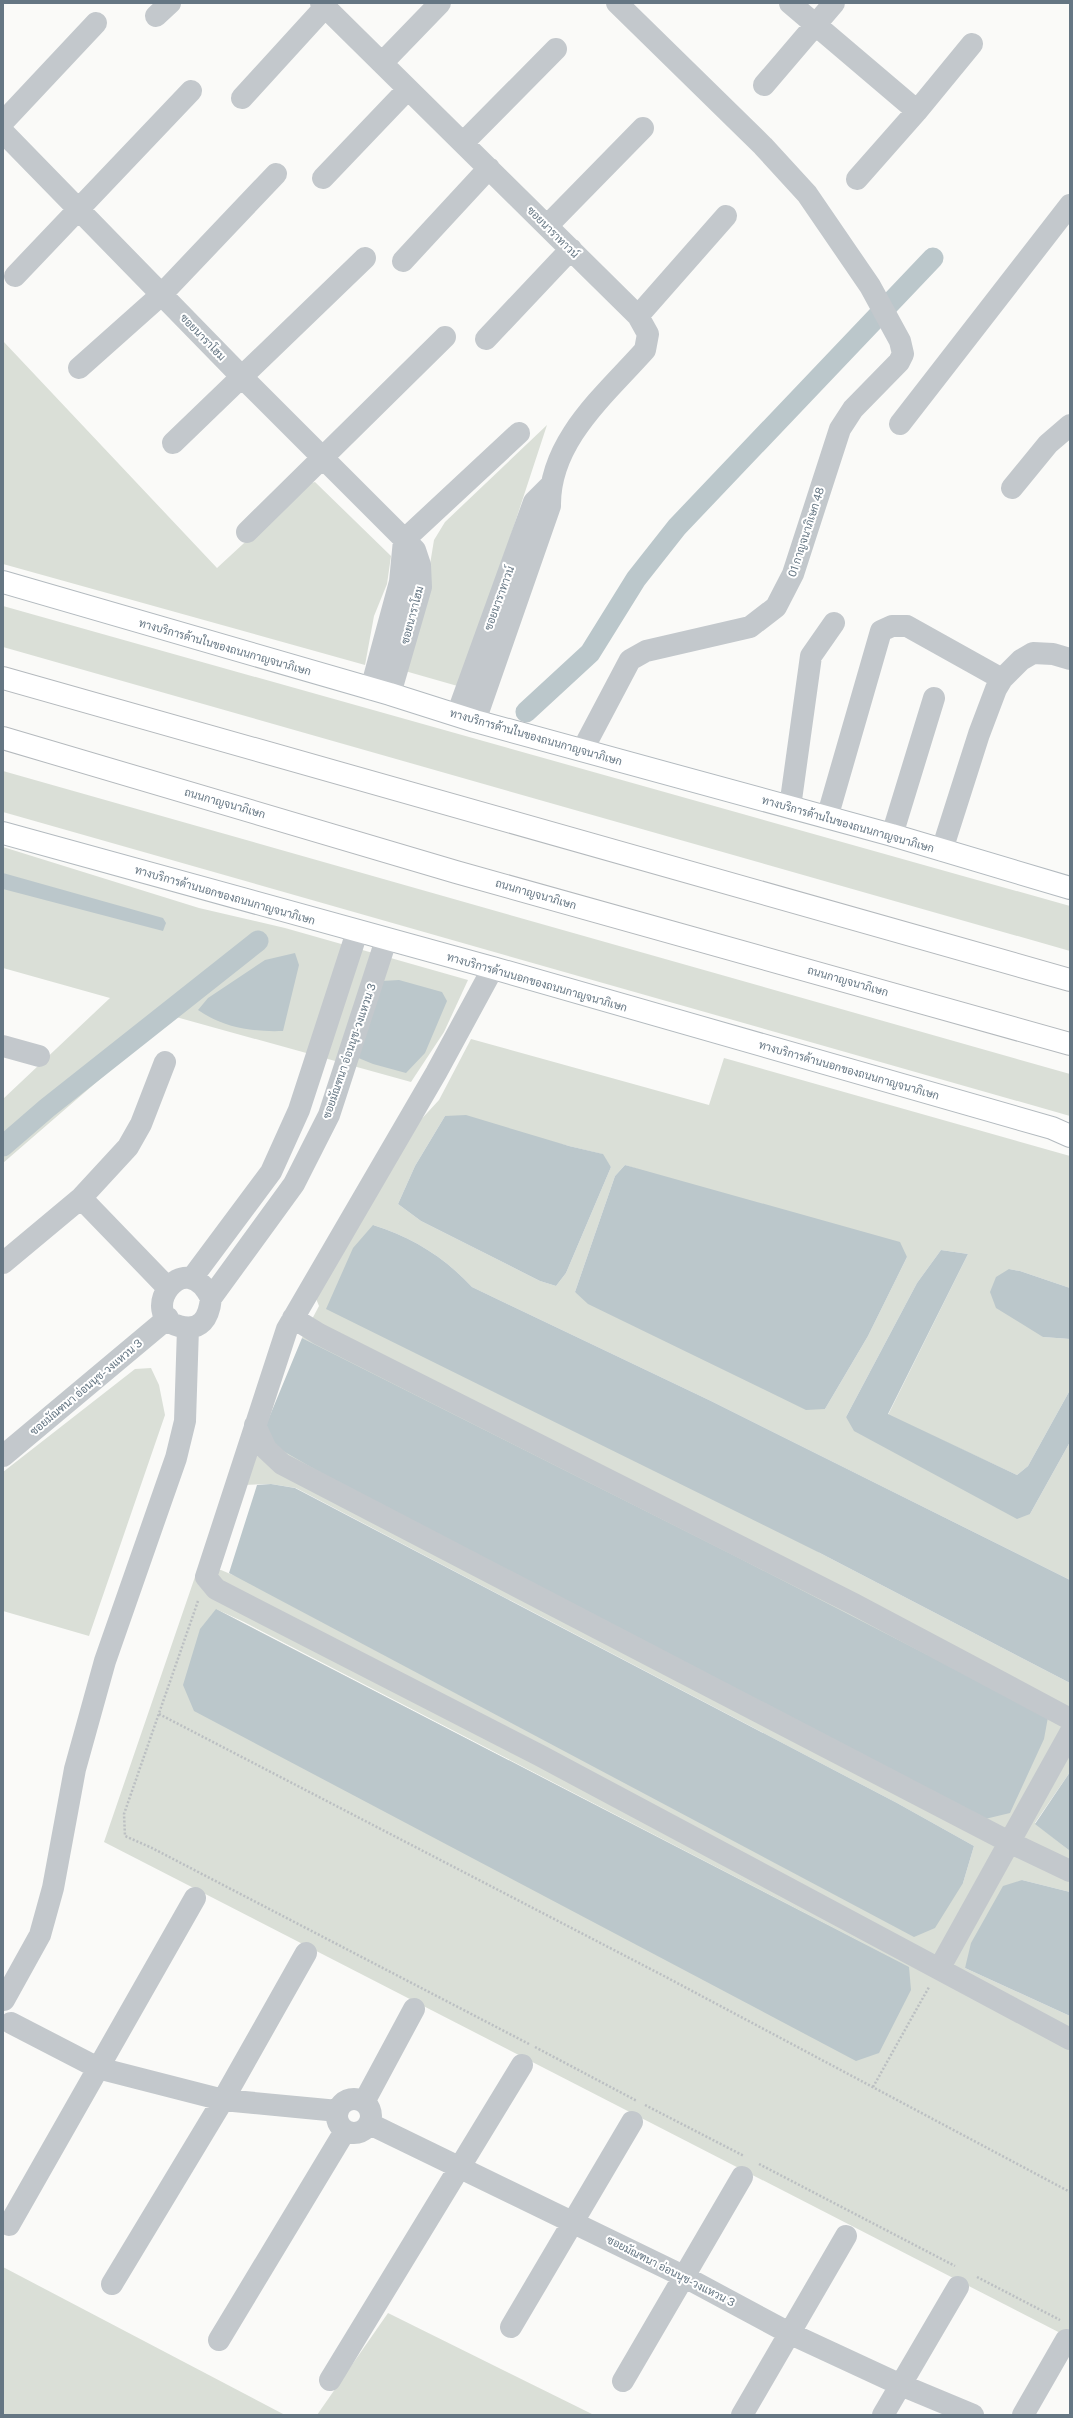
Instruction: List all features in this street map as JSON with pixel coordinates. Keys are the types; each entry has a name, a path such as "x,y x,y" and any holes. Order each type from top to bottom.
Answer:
{"main road":[{"name":"ทางบริการด้านในของถนนกาญจนาภิเษก","path":"3,582 380,691 466,718 892,835 1070,888"},
{"path":"3,678 1070,980"},
{"name":"ถนนกาญจนาภิเษก","path":"3,738 464,874 1070,1044"},
{"name":"ทางบริการด้านนอกของถนนกาญจนาภิเษก","path":"3,833 386,940 493,968 1064,1132"}],"street":[{"path":"382,63 440,3"},
{"name":"01 กาญจนาภิเษก 48","path":"583,750 630,660 646,651 750,627 776,607 793,574 840,430 853,410 899,362 903,354 900,342 870,286 808,194 762,146 617,3"},
{"path":"790,3 817,24 917,111"},
{"path":"764,86 834,3"},
{"path":"242,98 323,5"},
{"name":"ซอยนาราทาวน์","path":"323,5 638,316 648,334 645,350 573,431 557,461 550,486 534,502 466,718"},
{"path":"3,122 96,23"},
{"path":"857,179 917,111 972,44"},
{"path":"463,143 556,49"},
{"path":"322,178 408,89"},
{"path":"15,276 191,91"},
{"path":"547,226 643,128"},
{"name":"ซอยนาราโฮม","path":"3,132 161,295 404,540 400,582 380,691"},
{"path":"403,261 488,168"},
{"path":"79,368 161,295 276,174"},
{"path":"900,424 1070,205"},
{"path":"638,316 726,216"},
{"path":"486,339 571,249"},
{"path":"173,443 365,258"},
{"path":"247,532 445,337"},
{"path":"1012,488 1048,444 1070,425"},
{"path":"404,540 519,433"},
{"path":"790,808 812,656 834,623"},
{"path":"827,818 882,631 892,626 907,626 1002,679"},
{"path":"942,850 980,734 996,689 1002,679 1021,660 1033,653 1053,654 1070,659"},
{"path":"892,835 934,698"},
{"path":"192,1278 272,1172 299,1110 358,932"},
{"name":"ซอยมัณฑนา อ่อนนุช-วงแหวน 3","path":"188,1328 201,1324 210,1312 211,1298 294,1184 329,1115 386,940"},
{"path":"493,968 436,1073 287,1329 206,1577 216,1589 538,1755 1070,2039"},
{"path":"3,1046 39,1056"},
{"path":"3,1263 81,1198 128,1147 141,1124 165,1062"},
{"path":"81,1198 167,1288"},
{"path":"211,1298 205,1285 192,1278 178,1279 167,1288 162,1301 164,1315 174,1325 188,1328 185,1421 176,1458 105,1661 75,1768 52,1888 40,1935 4,1999 12,2013 7,2027 98,2068 223,2100 338,2111"},
{"name":"ซอยมัณฑนา อ่อนนุช-วงแหวน 3","path":"3,1456 168,1318"},
{"path":"293,1318 319,1334 854,1604 1070,1719"},
{"path":"255,1425 266,1449 282,1464 1009,1842 1070,1871"},
{"path":"939,1969 1070,1732"},
{"path":"9,2225 195,1898"},
{"path":"112,2284 223,2100 306,1953"},
{"path":"364,2102 414,2009"},
{"path":"330,2380 522,2065"},
{"path":"349,2099 364,2102 371,2112 370,2124 362,2131 356,2133 346,2131 338,2123 338,2111 344,2102 349,2099"},
{"path":"511,2326 632,2122"},
{"name":"ซอยมัณฑนา อ่อนนุช-วงแหวน 3","path":"370,2124 683,2276 791,2334 901,2385 973,2415"},
{"path":"220,2340 346,2131"},
{"path":"623,2381 683,2276 749,2166"},
{"path":"742,2415 791,2334 846,2236"},
{"path":"883,2415 963,2276"},
{"path":"1023,2415 1064,2331"}],"path":[{"path":"206,1577 124,1814 125,1836 152,1848 749,2166 963,2276 1064,2331"},
{"path":"158,1714 1070,2192"},
{"path":"872,2087 939,1969"}],"shaded area":[{"path":"3,341 217,568 308,484 315,482 391,556 387,584 374,616 365,665 3,564"},
{"path":"547,425 461,687 405,671 423,607 434,540 445,522"},
{"path":"3,606 1070,906 1070,951 3,647"},
{"path":"3,771 1070,1074 1070,1116 3,812"},
{"path":"3,847 199,908 285,928 468,980 444,1032 411,1082 176,1017 136,1048 3,1163 3,1099 110,998 3,968"},
{"path":"3,873 163,918 166,923 163,931 3,889"},
{"path":"295,953 299,965 283,1031 260,1031 239,1028 218,1021 198,1010 208,998 265,960"},
{"path":"399,980 442,992 447,1001 425,1053 406,1073 373,1064 356,1057 382,981"},
{"path":"471,1039 709,1105 724,1058 1070,1156 1070,1288 1020,1271 1009,1269 1043,1337 1070,1339 1070,1390 1028,1466 1017,1475 888,1415 968,1254 941,1250 917,1283 846,1417 1030,1514 1070,1442 1070,1580 711,1401 472,1287 450,1266 427,1249 401,1236 373,1225 820,1553 1070,1683 1070,1772 1035,1823 1070,1851 1070,1892 1022,1880 965,1968 1070,2016 1070,2338 104,1842 197,1571 221,1570 963,1883 974,1846 897,1803 296,1488 271,1484 243,1485 266,1425 382,1380 302,1338 319,1306 315,1296 416,1125 439,1100","holes":["445,1116 602,1154 611,1167 566,1273 556,1286 540,1281 421,1221 398,1204 415,1166","625,1165 907,1257 868,1336 825,1409 575,1292 615,1176","216,1609 244,1622 909,1967"]},
{"path":"466,1115 569,1146 603,1154 611,1167 566,1273 556,1286 540,1281 421,1221 398,1204 415,1166 445,1116"},
{"path":"625,1165 900,1242 907,1257 868,1336 825,1409 806,1410 588,1304 575,1292 615,1176"},
{"path":"373,1225 401,1236 427,1249 450,1266 472,1287 711,1401 1070,1580 1070,1683 820,1553 326,1309 353,1248"},
{"path":"941,1250 968,1254 888,1414 1017,1475 1028,1466 1070,1390 1070,1442 1030,1514 1017,1519 854,1431 846,1417 917,1283"},
{"path":"1009,1269 1020,1271 1070,1288 1070,1339 1043,1337 996,1308 990,1292 996,1277"},
{"path":"302,1338 737,1557 1048,1717 1044,1739 1010,1813 985,1819 335,1481 271,1444 266,1425"},
{"path":"151,1368 159,1385 165,1415 89,1636 3,1611 3,1472 135,1369"},
{"path":"271,1484 295,1488 897,1803 974,1846 963,1883 935,1928 914,1937 229,1573 257,1485"},
{"path":"216,1609 909,1967 911,1990 879,2053 856,2061 194,1711 183,1685 200,1629"},
{"path":"1070,1772 1070,1851 1035,1824"},
{"path":"1022,1880 1070,1892 1070,2016 965,1968 971,1943 1003,1886"},
{"path":"3,2267 285,2415 3,2415"},
{"path":"388,2313 594,2415 317,2415"}],"waterway":[{"path":"526,712 590,653 636,579 677,527 933,258"},
{"path":"3,1146 47,1108 258,941"}]}
